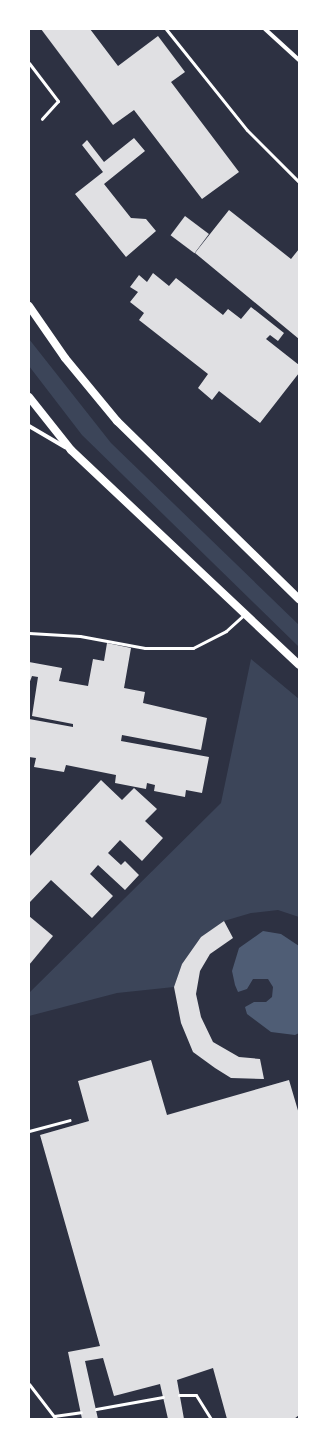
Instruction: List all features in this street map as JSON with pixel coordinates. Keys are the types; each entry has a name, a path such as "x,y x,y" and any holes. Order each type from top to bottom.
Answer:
{"main road":[{"path":"29,306 65,358 117,421 299,599"},
{"path":"29,397 71,450 246,613 299,665"}],"street":[{"path":"265,29 299,60"},
{"path":"29,426 71,450"}],"lane":[{"path":"166,29 247,130 299,182"},
{"path":"29,63 58,101 42,119"},
{"path":"29,633 80,636 145,648 193,648 226,631 246,613"},
{"path":"29,1131 70,1120"},
{"path":"29,1384 55,1418 81,1412"},
{"path":"179,1395 196,1395 211,1419"},
{"path":"96,1410 163,1397"}],"shaded area":[{"path":"29,339 111,443 299,625 299,647 82,435 29,366"},
{"path":"251,659 299,699 299,917 278,910 251,913 224,921 201,937 182,964 174,987 117,993 29,1016 29,993 221,803"},
{"path":"263,931 281,934 299,946 299,1033 295,1035 271,1032 247,1014 245,1007 254,1002 266,1002 272,997 273,987 268,979 253,979 247,989 238,992 235,985 232,971 239,948"}],"building":[{"path":"41,29 90,29 118,66 158,36 185,72 171,82 239,172 202,199 134,110 113,125"},
{"path":"134,138 145,151 104,184 131,218 146,219 156,231 126,257 75,194 103,172 82,145 87,140 104,162"},
{"path":"229,210 291,259 299,249 299,339 195,253"},
{"path":"185,216 209,234 195,253 171,235"},
{"path":"153,273 169,286 176,278 223,315 228,309 241,319 251,307 284,333 278,341 270,335 266,339 299,365 299,373 260,423 219,391 212,400 198,388 208,374 139,320 144,313 130,302 138,292 130,287 139,275 147,282"},
{"path":"107,643 131,648 124,688 145,692 143,703 207,718 201,750 122,735 121,741 209,757 202,793 186,790 185,797 154,791 155,785 147,783 146,789 115,783 116,775 66,765 64,772 34,767 36,758 29,757 29,719 73,727 73,724 32,716 38,677 32,676 29,684 29,662 62,668 59,681 88,686 93,659 104,661"},
{"path":"101,780 122,800 134,788 157,809 145,821 163,838 142,861 120,840 108,853 121,865 125,861 139,875 125,890 98,865 90,874 113,896 92,918 51,880 30,902 29,857"},
{"path":"29,916 53,936 29,965"},
{"path":"224,921 233,938 210,954 200,971 196,994 201,1017 213,1042 239,1057 260,1059 264,1079 231,1078 215,1068 193,1052 181,1023 174,987 182,964 201,937"},
{"path":"151,1060 167,1115 289,1080 299,1114 299,1415 294,1419 227,1419 213,1368 177,1380 184,1419 168,1419 160,1384 114,1396 103,1358 85,1361 98,1419 82,1419 68,1352 100,1346 40,1135 89,1121 78,1081"}]}
